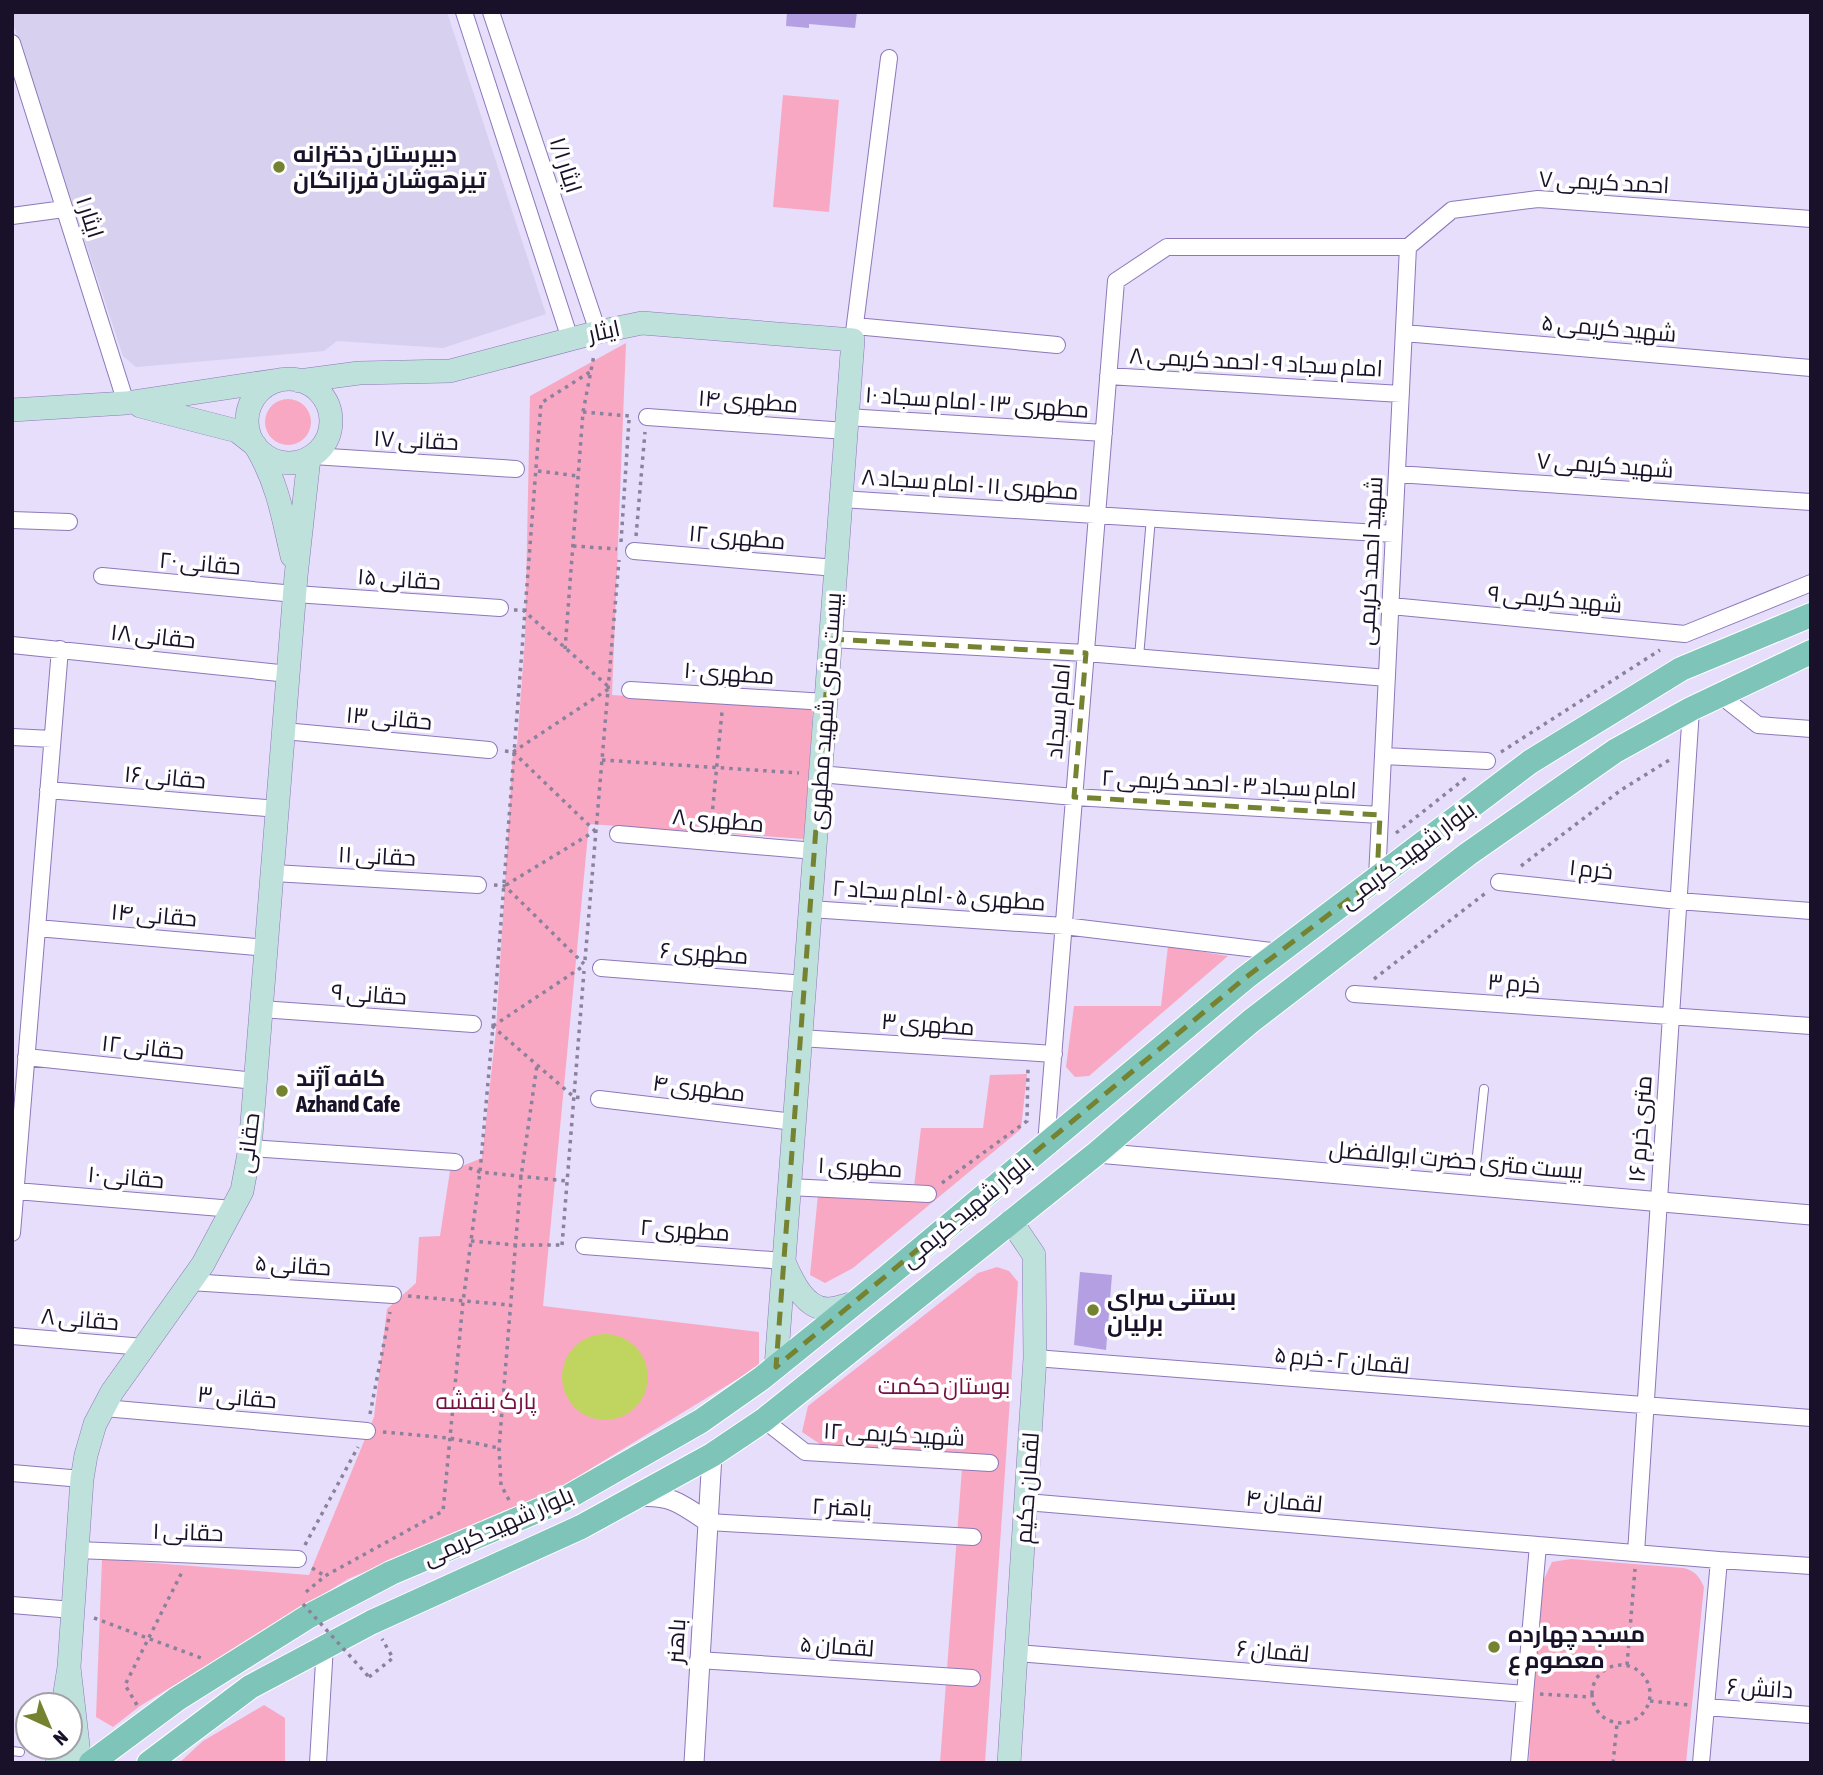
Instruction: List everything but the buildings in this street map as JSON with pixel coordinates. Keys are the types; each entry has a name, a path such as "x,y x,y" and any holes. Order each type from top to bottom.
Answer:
{"main road":[{"name":"ایثار","path":"289,381 359,373 450,371 642,323 854,333"},
{"name":"بیست متری شهید مطهری","path":"776,1367 854,333"},
{"path":"126,403 237,431 272,460 297,463 311,457 328,439 331,427 329,395 348,376 359,373"},
{"path":"289,381 261,391 249,409 248,430 271,472 279,496 295,585"},
{"path":"12,410 126,403 289,381 313,386 322,394 328,405"},
{"path":"295,585 311,457"},
{"name":"حقانی","path":"69,1667 82,1479 92,1435 104,1408 190,1282 242,1191 250,1148 268,948 295,585"},
{"name":"بلوار شهید کریمی","path":"91,1763 177,1699 309,1616 391,1573 563,1500 701,1421 776,1367 855,1303 1245,978 1530,762 1592,722 1699,660 1811,615"},
{"name":"بلوار شهید کریمی","path":"149,1763 250,1687 325,1645 581,1527 712,1454 764,1420 1097,1153 1251,1021 1468,854 1615,751 1690,709 1811,652"},
{"name":"لقمان حکیم","path":"1009,1763 1035,1358 1034,1255 1011,1221"},
{"path":"784,1261 792,1281 812,1304 827,1309 855,1303"},
{"path":"65,1691 69,1667"},
{"path":"69,1667 80,1763"}],"street":[{"path":"464,12 570,339"},
{"name":"ایثار ۱/۱","path":"491,12 598,332"},
{"name":"ایثار ۱","path":"12,43 126,403"},
{"name":"بیست متری شهید مطهری","path":"854,333 888,58"},
{"name":"احمد کریمی ۷","path":"1408,247 1452,210 1538,199 1811,219"},
{"path":"12,216 64,209"},
{"name":"امام سجاد","path":"1046,1144 1116,281 1167,247 1408,247"},
{"name":"شهید احمد کریمی","path":"1377,878 1408,247"},
{"path":"854,333 1058,345"},
{"name":"شهید کریمی ۵","path":"1404,333 1811,368"},
{"name":"امام سجاد ۹ - احمد کریمی ۸","path":"1108,376 1401,394"},
{"name":"مطهری ۱۴","path":"647,417 847,424"},
{"name":"مطهری ۱۳ - امام سجاد ۱۰","path":"847,424 1104,433"},
{"name":"حقانی ۱۷","path":"311,457 516,469"},
{"name":"شهید کریمی ۷","path":"1397,474 1811,502"},
{"name":"مطهری ۱۱ - امام سجاد ۸","path":"841,499 1394,534"},
{"path":"12,520 69,522"},
{"name":"مطهری ۱۲","path":"627,550 836,568"},
{"name":"حقانی ۲۰","path":"102,576 295,585"},
{"path":"1699,660 1685,634 1811,583"},
{"name":"حقانی ۱۵","path":"295,585 500,608"},
{"name":"شهید کریمی ۹","path":"1391,606 1685,634"},
{"path":"830,639 1086,653 1387,678"},
{"name":"حقانی ۱۸","path":"12,645 289,674"},
{"path":"12,1233 26,1057 20,1038 37,928 60,649"},
{"name":"مطهری ۱۰","path":"630,690 826,702"},
{"path":"1720,695 1758,725 1811,730"},
{"name":"۱۶ متری خرم","path":"1636,1553 1690,709"},
{"name":"حقانی ۱۳","path":"284,731 489,750"},
{"path":"12,737 52,739"},
{"path":"1383,756 1487,761"},
{"name":"امام سجاد ۳ - احمد کریمی ۲","path":"820,774 1074,797 1380,816"},
{"name":"حقانی ۱۶","path":"48,790 278,809"},
{"name":"مطهری ۸","path":"618,834 815,851"},
{"name":"حقانی ۱۱","path":"274,873 478,885"},
{"name":"خرم ۱","path":"1499,882 1678,901 1811,911"},
{"name":"مطهری ۵ - امام سجاد ۲","path":"810,909 1064,926 1280,952"},
{"name":"حقانی ۱۴","path":"37,928 268,948"},
{"name":"مطهری ۶","path":"593,967 805,984"},
{"name":"خرم ۳","path":"1354,995 1811,1026"},
{"name":"حقانی ۹","path":"261,1009 473,1024"},
{"name":"مطهری ۳","path":"800,1038 1054,1054"},
{"name":"حقانی ۱۲","path":"26,1057 255,1081"},
{"name":"مطهری ۴","path":"599,1099 794,1122"},
{"path":"250,1148 455,1162"},
{"name":"بیست متری حضرت ابوالفضل","path":"1097,1153 1811,1215"},
{"name":"مطهری ۱","path":"789,1186 928,1194"},
{"name":"حقانی ۱۰","path":"16,1191 233,1209"},
{"name":"مطهری ۲","path":"583,1245 784,1261"},
{"name":"حقانی ۵","path":"190,1282 393,1295"},
{"name":"حقانی ۸","path":"12,1336 144,1347"},
{"name":"لقمان ۲ - خرم ۵","path":"1035,1358 1811,1418"},
{"name":"حقانی ۳","path":"104,1408 367,1431"},
{"name":"شهید کریمی ۱۲","path":"764,1420 805,1452 990,1463"},
{"name":"باهنر","path":"694,1763 712,1454"},
{"path":"12,1473 82,1479"},
{"path":"636,1497 656,1496 676,1500 708,1522"},
{"name":"لقمان ۴","path":"1026,1502 1811,1566"},
{"name":"باهنر ۲","path":"708,1522 973,1537"},
{"path":"1520,1763 1538,1545"},
{"name":"حقانی ۱","path":"77,1550 298,1559"},
{"path":"1701,1763 1719,1560"},
{"path":"12,1605 73,1610"},
{"path":"318,1763 325,1645"},
{"name":"لقمان ۶","path":"1017,1653 1525,1694"},
{"name":"لقمان ۵","path":"698,1660 972,1678"},
{"name":"دانش ۶","path":"1706,1707 1811,1715"}],"lane":[{"path":"1139,657 1151,518"},
{"path":"1474,1186 1484,1089"}],"path":[{"path":"565,649 583,412 598,332"},
{"path":"471,1241 562,1245 574,1097 593,967 595,831 602,760 627,550 647,417 583,412"},
{"path":"627,550 629,416"},
{"path":"516,469 578,476"},
{"path":"572,545 627,550"},
{"path":"500,608 523,610 610,688"},
{"path":"489,750 513,752 610,688"},
{"path":"709,842 723,696"},
{"path":"1354,995 1622,790 1688,749"},
{"path":"513,752 595,831 618,834"},
{"path":"602,760 820,774"},
{"path":"478,885 505,886 595,831"},
{"path":"505,886 593,967"},
{"path":"593,967 494,1026 574,1097 599,1099"},
{"path":"928,1194 1027,1121 1029,1053"},
{"path":"519,1519 501,1485 499,1448 521,1177 537,1065"},
{"path":"455,1162 481,1172 567,1181"},
{"path":"298,1559 367,1431 393,1295 510,1305"},
{"path":"367,1431 449,1438 499,1448"},
{"path":"1627,1665 1636,1553"},
{"path":"125,1685 191,1555"},
{"path":"303,1604 369,1677 393,1658"},
{"path":"73,1610 210,1661"},
{"path":"1627,1665 1641,1672 1649,1685 1650,1701 1643,1714 1631,1722 1617,1724 1599,1715 1591,1697 1595,1678 1609,1667 1627,1665"},
{"path":"1525,1694 1591,1697"},
{"path":"1650,1701 1706,1707"},
{"path":"1613,1763 1617,1724"}],"highlighted area":[{"path":"830,639 1086,653 1074,797 1380,815 1377,878 1245,978 776,1367"}],"shaded area":[{"name":"دبیرستان دخترانه تیزهوشان فرزانگان","path":"12,12 447,12 546,314 443,348 337,341 324,351 136,367 123,356 12,20"},
{"path":"605,1334 629,1341 641,1353 648,1377 641,1401 629,1413 605,1420 581,1413 569,1401 562,1377 569,1353 581,1341"}],"green space":[{"path":"783,95 839,100 829,212 773,207"},
{"name":"پارک بنفشه","path":"626,343 612,695 813,708 805,839 589,824 543,1306 759,1332 759,1366 554,1491 348,1579 140,1706 113,1727 96,1717 102,1559 309,1575 374,1417 387,1309 416,1283 419,1237 440,1236 450,1171 482,1158 496,1030 513,752 517,746 525,639 530,396"},
{"path":"288,399 304,406 311,422 304,438 288,445 272,438 265,422 272,406"},
{"path":"1168,946 1228,956 1089,1076 1075,1077 1066,1067 1074,1006 1161,1006"},
{"path":"1027,1074 1021,1129 853,1268 825,1283 810,1275 819,1185 914,1187 921,1128 983,1128 990,1075"},
{"name":"بوستان حکمت","path":"997,1267 1009,1271 1018,1282 985,1763 940,1763 963,1455 833,1447 820,1444 802,1432 808,1406 978,1273"},
{"path":"1571,1559 1684,1568 1694,1572 1704,1587 1686,1763 1529,1763 1532,1692 1543,1581 1552,1562"},
{"path":"264,1705 285,1718 285,1763 179,1763 203,1741"}],"place":[{"name":"دبیرستان دخترانه تیزهوشان فرزانگان","path":"279,167"},
{"name":"کافه آژند Azhand Cafe","path":"282,1091"},
{"name":"بستنی سرای برلیان","path":"1093,1310"},
{"name":"مسجد چهارده معصوم ع","path":"1494,1647"}]}
